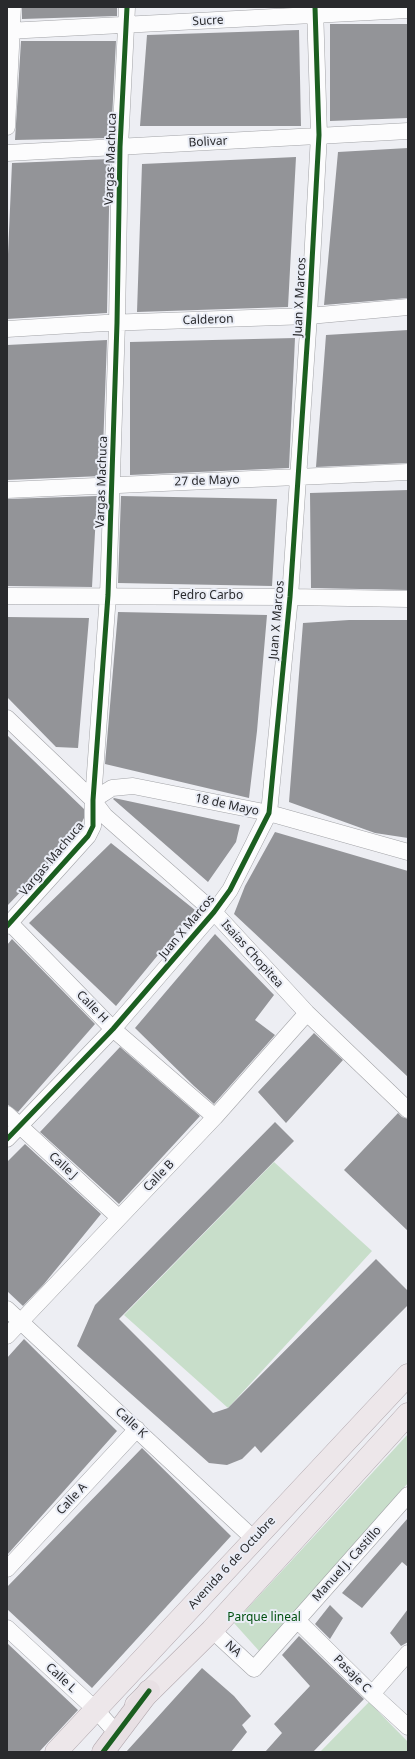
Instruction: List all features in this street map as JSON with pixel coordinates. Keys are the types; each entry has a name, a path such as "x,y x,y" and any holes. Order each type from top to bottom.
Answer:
{"highway":[{"path":"103,1752 149,1691"}],"main road":[{"name":"Avenida 6 de Octubre","path":"56,1752 408,1375"},
{"path":"92,1752 149,1691 212,1630 408,1415"}],"street":[{"path":"7,128 9,31 13,7"},
{"name":"Vargas Machuca","path":"8,924 88,836 93,826 93,800 108,595 117,323 120,147 127,7"},
{"name":"Sucre","path":"9,31 126,25 315,11 408,10"},
{"name":"Juan X Marcos","path":"7,1140 113,1029 214,912 230,890 269,814 290,597 309,316 319,135 315,11"},
{"name":"Bolivar","path":"7,153 408,131"},
{"name":"Calderon","path":"7,329 117,323 309,316 408,307"},
{"name":"27 de Mayo","path":"7,490 408,472"},
{"name":"Pedro Carbo","path":"7,596 108,595 408,599"},
{"name":"Isaias Chopitea","path":"7,718 93,800 105,816 214,912 307,1013 408,1110"},
{"name":"18 de Mayo","path":"93,800 112,788 133,786 269,814 408,852"},
{"name":"Calle H","path":"8,924 113,1029 215,1117"},
{"name":"Calle B","path":"7,1336 215,1117 307,1013"},
{"name":"Calle J","path":"7,1114 115,1214 120,1216"},
{"name":"Calle K","path":"7,1308 254,1539"},
{"name":"Calle A","path":"7,1569 136,1429"},
{"name":"Manuel J. Castillo","path":"254,1669 408,1495"},
{"name":"Pasaje C","path":"297,1620 372,1694 408,1727"},
{"name":"Calle L","path":"7,1628 96,1710 113,1729"},
{"name":"NA","path":"212,1630 254,1669"},
{"path":"372,1694 408,1653"}],"green space":[{"path":"274,1162 372,1251 228,1408 124,1315"},
{"name":"Parque lineal","path":"408,1434 408,1483 260,1652 234,1623"},
{"path":"369,1702 408,1742 408,1752 320,1752"}],"building":[{"path":"22,7 117,7 117,16 22,19"},
{"path":"330,24 408,24 408,118 330,121"},
{"path":"299,30 301,126 140,126 147,35"},
{"path":"21,41 116,41 111,138 15,140"},
{"path":"408,148 408,298 324,305 338,152"},
{"path":"296,157 288,307 137,312 142,164"},
{"path":"110,159 107,313 7,319 7,277 12,163"},
{"path":"408,330 408,463 316,467 326,335"},
{"path":"295,338 289,468 130,475 130,342"},
{"path":"107,340 102,476 7,480 7,345"},
{"path":"408,490 408,590 311,588 310,493"},
{"path":"97,496 92,587 7,586 7,499"},
{"path":"121,496 277,499 272,586 118,583"},
{"path":"118,612 267,615 257,731 249,798 105,764"},
{"path":"7,617 89,618 78,748 56,747 7,697"},
{"path":"349,620 408,620 408,838 375,833 289,802 303,623"},
{"path":"7,735 84,809 84,818 76,834 7,906"},
{"path":"113,799 240,825 236,842 208,882"},
{"path":"275,832 408,871 408,1077 234,914 245,886"},
{"path":"111,843 195,910 116,1006 29,923"},
{"path":"215,934 274,995 255,1020 275,1035 214,1104 135,1028"},
{"path":"12,939 95,1024 18,1112 7,1104 7,945"},
{"path":"314,1033 343,1060 286,1123 258,1092"},
{"path":"120,1047 200,1116 119,1204 40,1132"},
{"path":"398,1113 402,1117 408,1119 408,1231 344,1170"},
{"path":"275,1122 294,1141 119,1319 213,1413 228,1408 376,1259 408,1291 408,1305 261,1453 255,1446 242,1459 227,1465 209,1463 77,1346 95,1305"},
{"path":"25,1144 101,1214 44,1284 23,1306 7,1291 7,1162"},
{"path":"24,1339 117,1431 7,1555 7,1358"},
{"path":"142,1448 231,1536 92,1688 7,1609 7,1587"},
{"path":"408,1518 408,1567 402,1562 362,1608 342,1593"},
{"path":"330,1605 343,1618 330,1639 315,1624"},
{"path":"408,1609 408,1642 401,1646 390,1633"},
{"path":"299,1636 364,1699 313,1752 265,1752 282,1733 274,1724 310,1686 282,1655"},
{"path":"7,1643 78,1710 39,1752 7,1752"},
{"path":"202,1668 234,1696 251,1716 242,1725 247,1732 231,1752 126,1752"}],"cycle path":[{"path":"7,926 88,836 93,826 93,800 108,595 117,323 120,147 127,7"},
{"path":"7,1139 113,1029 214,912 230,890 269,813 290,597 309,316 319,135 315,7"},
{"path":"103,1752 149,1691"}]}
